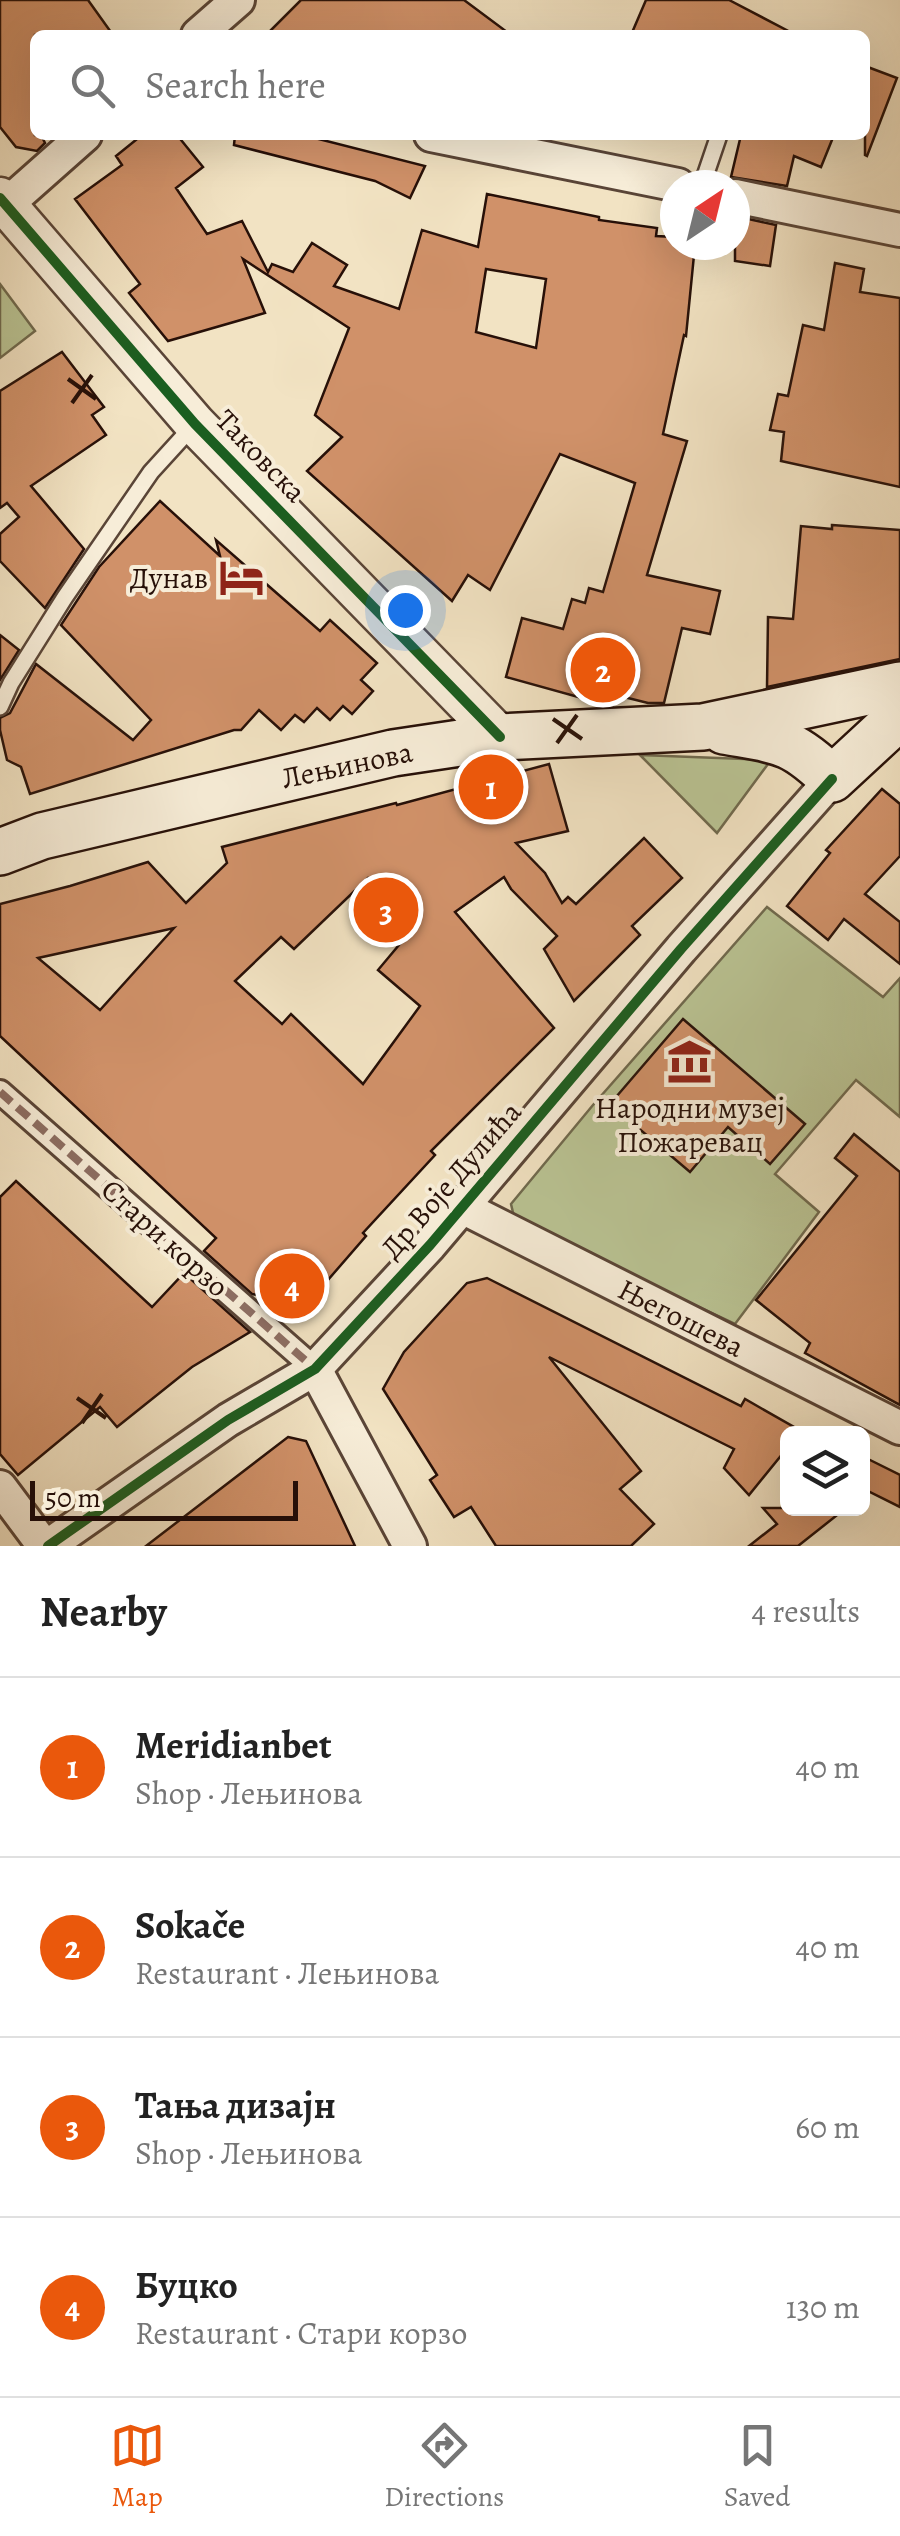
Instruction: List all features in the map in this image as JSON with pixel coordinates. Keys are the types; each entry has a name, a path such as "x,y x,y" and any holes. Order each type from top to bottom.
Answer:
{"main road":[{"name":"Лењинова","path":"0,852 42,836 394,753 500,736 703,727 900,685"},
{"name":"Др Воје Дулића","path":"832,779 900,716"},
{"name":"Лењинова","path":"703,727 780,741 810,758 832,779"}],"street":[{"path":"204,30 238,0"},
{"path":"3,202 79,140"},
{"path":"456,140 660,181"},
{"path":"750,199 900,230"},
{"name":"Таковска","path":"3,202 195,424 500,736"},
{"name":"Др Воје Дулића","path":"46,1546 228,1420 314,1369 430,1245 681,949 832,779"},
{"name":"Стари корзо","path":"0,1092 314,1369 410,1546"},
{"name":"Његошева","path":"462,1207 900,1428"},
{"path":"0,1486 46,1546"}],"lane":[{"path":"707,170 716,140"},
{"path":"0,707 65,597 151,472 195,424"}],"green space":[{"path":"0,284 35,331 0,358"},
{"path":"640,755 771,760 717,833"},
{"path":"767,907 883,997 900,978 900,1117 856,1080 775,1174 819,1212 735,1324 515,1221 511,1204"}],"building":[{"path":"0,0 88,0 109,30 30,30 30,140 45,143 37,151 16,147 0,127"},
{"path":"301,0 464,0 504,30 271,30"},
{"path":"646,0 729,0 786,30 633,30"},
{"path":"870,68 897,78 865,155 865,140 870,140"},
{"path":"136,140 181,140 203,167 176,188 207,234 242,221 268,272 272,264 293,272 312,243 347,265 334,286 399,309 422,230 478,247 487,194 599,220 657,228 660,260 694,260 686,336 663,434 687,441 647,575 720,591 710,634 682,628 664,703 616,695 613,705 607,705 506,677 522,618 563,629 572,599 585,603 589,588 603,592 635,483 560,454 490,590 468,575 452,601 307,471 342,437 315,415 349,328 243,259 265,313 168,341 129,293 140,284 75,199 122,165 116,156","holes":["486,269 546,279 536,348 476,332"]},
{"path":"234,140 323,140 425,166 410,198 375,181 234,145"},
{"path":"740,140 832,140 821,167 794,156 787,186 750,180 750,170 733,170"},
{"path":"750,219 776,225 770,266 735,261 750,260"},
{"path":"835,263 864,269 860,292 900,298 900,487 781,461 784,432 770,430 778,394 788,396 803,325 824,330"},
{"path":"62,352 104,407 92,415 106,435 31,486 84,549 45,608 0,561 0,534 19,517 7,503 0,508 0,391"},
{"path":"160,501 220,556 216,540 320,631 330,620 377,663 361,680 373,691 352,714 343,706 330,720 317,708 304,722 295,715 281,730 259,710 241,730 30,794 21,767 7,760 0,718 10,713 36,664 133,740 151,720 61,625 99,567"},
{"path":"832,525 900,530 900,659 767,687 768,617 793,619 801,526 832,529"},
{"path":"0,635 19,650 0,680"},
{"path":"549,764 568,831 516,843 545,873 562,903 568,897 576,904 644,838 682,878 632,926 640,935 574,1001 544,949 557,936 504,877 455,912 554,1028 431,1151 435,1155 363,1233 366,1236 308,1303 252,1294 204,1251 216,1238 0,1036 0,904 148,862 186,903 227,863 222,847","holes":["368,878 414,927 378,970 420,1006 363,1084 291,1014 282,1024 235,981 281,937 294,949","174,928 100,1010 38,958 161,931"]},
{"path":"882,789 900,804 900,856 865,894 900,922 900,964 844,919 828,940 787,906 830,853 826,850"},
{"name":"Народни музеј Пожаревац","path":"683,1019 805,1124 770,1164 728,1127 690,1172 610,1104"},
{"path":"854,1134 900,1172 900,1405 805,1353 810,1343 756,1300 857,1176 835,1158"},
{"path":"16,1181 152,1307 184,1273 250,1332 192,1367 117,1427 100,1407 18,1475 0,1454 0,1197"},
{"path":"487,1278 741,1406 745,1399 792,1426 780,1426 780,1457 749,1495 724,1468 734,1449 549,1357 641,1471 620,1489 654,1524 631,1546 496,1546 471,1507 454,1517 430,1480 437,1475 383,1389 404,1352 467,1283"},
{"path":"288,1437 306,1441 355,1546 146,1546"},
{"path":"870,1460 900,1475 900,1507 870,1492"},
{"path":"763,1508 780,1508 780,1516 836,1516 798,1546 749,1546 777,1524"}],"marked path":[{"path":"0,1092 315,1369"}],"cycle path":[{"path":"0,198 195,424 500,737"},
{"path":"48,1546 228,1420 315,1369 430,1245 681,949 832,779"}],"place":[{"name":"Дунав","path":"241,578"},
{"name":"Sokače","path":"603,670"},
{"name":"Meridianbet","path":"491,787"},
{"name":"Тања дизајн","path":"386,910"},
{"name":"Народни музеј Пожаревац","path":"690,1061"},
{"name":"Буцко","path":"292,1286"}]}
